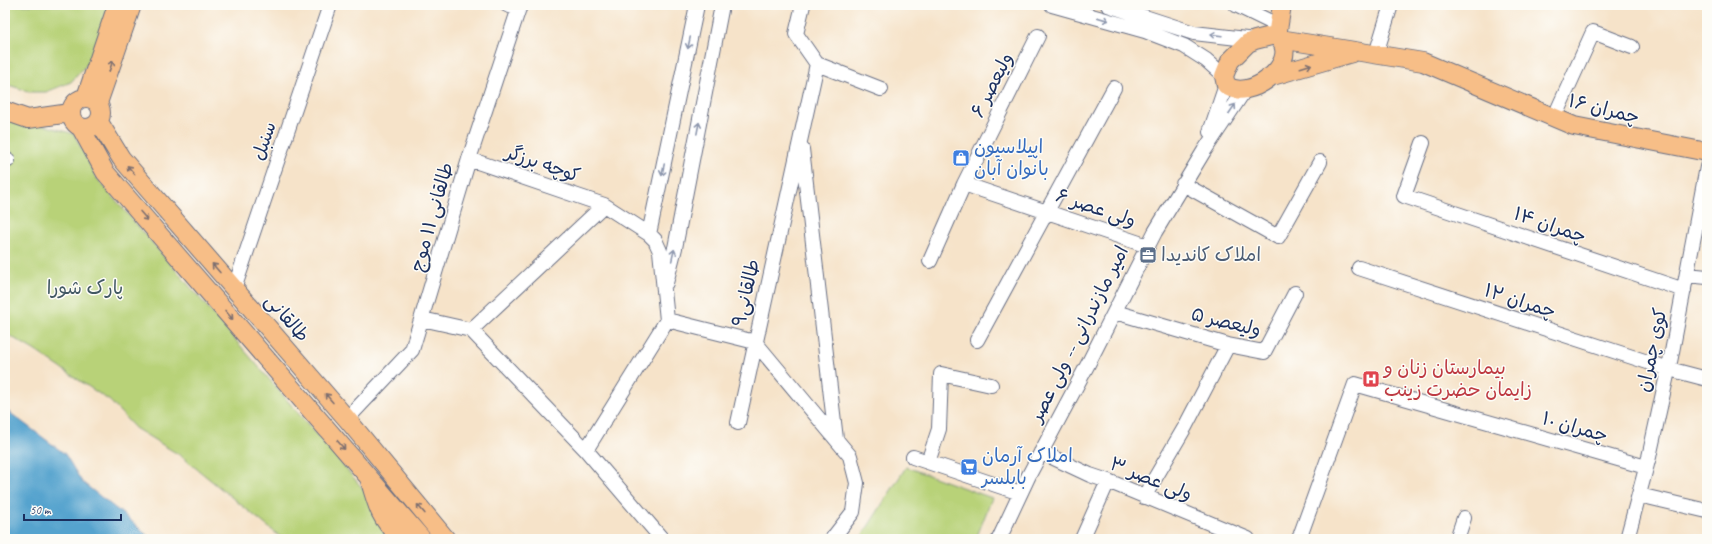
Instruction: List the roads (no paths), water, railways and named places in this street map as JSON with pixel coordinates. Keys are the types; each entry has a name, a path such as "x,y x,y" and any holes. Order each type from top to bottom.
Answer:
{"main road":[{"path":"92,100 117,5"},
{"path":"92,100 132,5"},
{"path":"1255,40 1248,43 1230,61 1225,81 1237,90 1244,91 1264,82 1281,66 1285,55 1285,49 1278,34 1282,5"},
{"name":"چمران ۱۶","path":"1255,40 1278,34 1356,51 1423,62 1574,126 1707,152"},
{"path":"1269,77 1356,51"},
{"path":"81,128 91,127 99,122 101,112 92,100 81,98 73,104 70,113 74,122 81,128 105,172 422,539"},
{"path":"5,110 28,119 70,113"},
{"name":"طالقانی","path":"99,122 121,158 347,419 446,539"},
{"path":"369,477 378,509 384,520 400,539"}],"street":[{"name":"سنبل","path":"234,289 330,5"},
{"path":"586,450 667,320 660,252 655,240 649,234 697,5"},
{"path":"664,293 675,248 722,5"},
{"path":"803,5 796,34 817,64 881,89"},
{"path":"1052,5 1145,31 1184,46 1206,60 1225,81 1204,151"},
{"path":"1108,5 1194,32 1255,40"},
{"path":"1236,5 1278,34"},
{"path":"1376,54 1391,5"},
{"name":"طالقانی ۱۱ موج","path":"347,419 412,350 515,6"},
{"path":"1554,118 1593,32 1632,47"},
{"name":"ولیعصر ۶","path":"930,261 964,184 1038,36"},
{"name":"طالقانی۹","path":"817,64 754,342 850,456 857,483 853,512 832,539"},
{"path":"977,340 1114,88"},
{"path":"1204,151 1244,91"},
{"path":"800,138 836,439"},
{"name":"چمران ۱۴","path":"1423,143 1404,196 1684,290"},
{"name":"امیر مازندرانی -- ولی عصر","path":"999,539 1020,493 1148,246 1183,184 1204,151"},
{"name":"کوچه برزگر","path":"469,159 604,205 649,234"},
{"path":"1183,184 1278,237 1320,162"},
{"name":"کوی چمران","path":"1628,539 1668,369 1707,167"},
{"name":"ولی عصر ۶","path":"964,184 1148,246"},
{"path":"471,330 604,205"},
{"name":"چمران ۱۲","path":"1359,268 1668,369 1707,379"},
{"path":"1687,275 1707,277"},
{"name":"ولیعصر ۵","path":"1115,312 1228,345 1264,352 1295,293"},
{"path":"422,319 471,330 586,450 662,539"},
{"path":"667,320 754,342 738,423"},
{"path":"1144,497 1185,427 1228,345"},
{"path":"928,462 939,429 941,374 991,385"},
{"name":"چمران ۱۰","path":"1299,539 1355,384 1646,467"},
{"name":"ولی عصر ۳","path":"1041,452 1090,475 1248,539"},
{"path":"913,457 1020,493"},
{"path":"1082,539 1108,481"},
{"path":"1639,495 1707,511"},
{"path":"1457,539 1464,518"}],"water":[{"path":"5,409 65,454 82,482 129,519 151,539 5,539"}],"place":[{"name":"اپیلاسیون بانوان آبان","path":"961,158"},
{"name":"املاک کاندیدا","path":"1148,255"},
{"name":"بیمارستان زنان و زایمان حضرت زینب","path":"1371,379"},
{"name":"املاک آرمان بابلسر","path":"969,467"}],"park label":[{"name":"پارک شورا","path":"85,288"}]}
